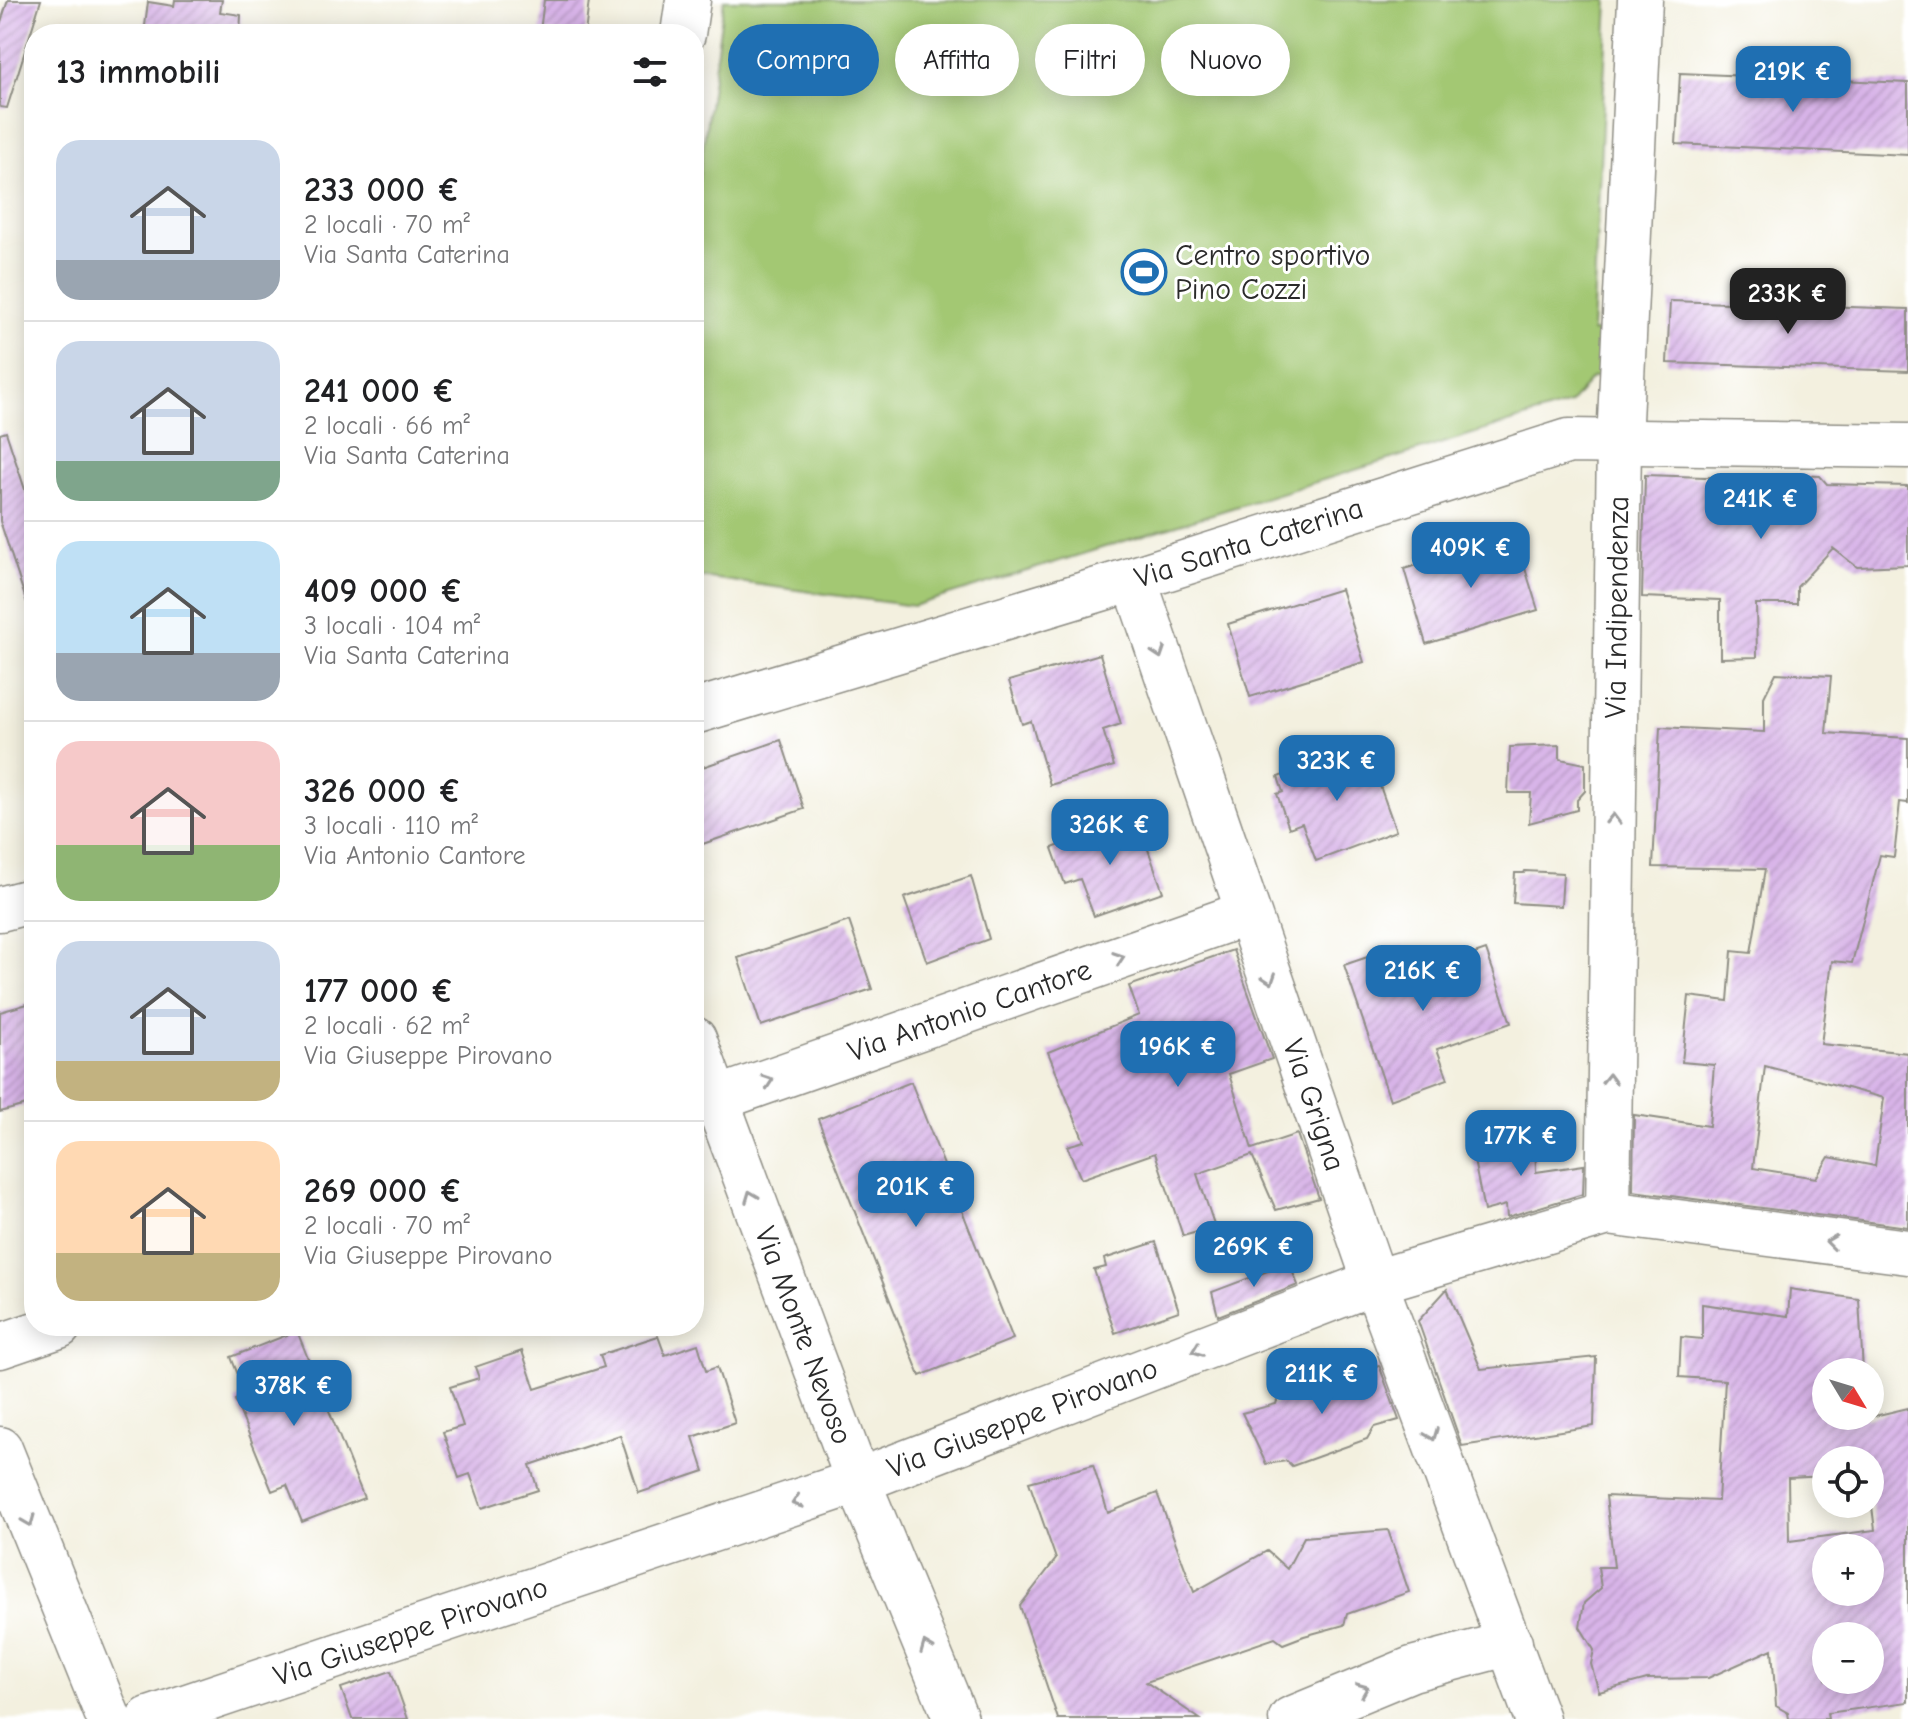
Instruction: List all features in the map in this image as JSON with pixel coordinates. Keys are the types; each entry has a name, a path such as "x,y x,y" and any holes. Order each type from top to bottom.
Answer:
{"street":[{"path":"684,24 688,0"},
{"name":"Via Indipendenza","path":"1608,1213 1619,442 1640,0"},
{"name":"Via Santa Caterina","path":"704,709 1134,579 1569,441 1908,446"},
{"name":"Via Grigna","path":"1134,579 1375,1282 1537,1719"},
{"path":"0,909 24,903"},
{"name":"Via Antonio Cantore","path":"704,1103 1247,913"},
{"name":"Via Monte Nevoso","path":"704,1103 956,1719"},
{"name":"Via Giuseppe Pirovano","path":"149,1719 858,1481 1375,1282 1608,1213 1908,1252"},
{"path":"0,1346 30,1336"},
{"path":"0,1449 109,1719"},
{"path":"1291,1719 1412,1669 1510,1643"}],"green space":[{"name":"Centro sportivo Pino Cozzi","path":"724,0 1608,0 1592,332 1602,332 1601,376 1592,378 1570,404 913,606 704,577 704,141"}],"building":[{"path":"8,0 41,0 33,24 24,24 24,54 7,108 0,107 0,25"},
{"path":"175,0 222,0 220,12 241,15 241,24 145,24 148,2 174,6"},
{"path":"544,0 589,0 586,24 541,24"},
{"path":"1680,73 1908,83 1908,155 1676,144"},
{"path":"1670,301 1908,309 1908,371 1667,363"},
{"path":"6,432 24,487 24,594 0,521 0,434"},
{"path":"1645,475 1798,480 1799,475 1820,476 1827,484 1908,486 1908,565 1857,567 1833,548 1797,587 1797,604 1756,604 1757,657 1720,658 1720,600 1642,597"},
{"path":"1515,536 1538,610 1426,644 1404,569"},
{"path":"1341,589 1364,662 1250,697 1228,624"},
{"path":"1100,654 1121,724 1103,730 1114,766 1050,785 1031,721 1022,724 1009,681"},
{"path":"1776,673 1831,676 1826,733 1908,738 1908,803 1900,802 1894,857 1880,855 1852,963 1832,961 1821,1044 1908,1053 1908,1227 1633,1191 1634,1115 1709,1126 1714,1065 1682,1062 1689,996 1728,1001 1732,951 1751,953 1765,869 1653,867 1660,727 1764,732 1764,697","holes":["1765,1066 1884,1098 1875,1166 1829,1157 1816,1178 1753,1168"]},
{"path":"781,740 804,809 704,844 704,767"},
{"path":"1365,744 1396,831 1316,861 1302,823 1289,828 1277,794 1283,792 1278,777"},
{"path":"1560,745 1560,759 1585,764 1585,791 1577,800 1577,810 1529,823 1531,793 1508,793 1510,747"},
{"path":"1137,818 1163,892 1094,916 1080,879 1065,884 1052,848"},
{"path":"1515,873 1563,873 1561,906 1513,903"},
{"path":"971,876 989,939 927,962 904,898"},
{"path":"849,921 872,989 761,1026 738,958"},
{"path":"1403,945 1413,975 1486,950 1511,1023 1437,1049 1448,1079 1390,1100 1344,965"},
{"path":"1233,950 1272,1059 1229,1074 1252,1149 1297,1134 1319,1198 1276,1210 1252,1155 1197,1174 1215,1227 1183,1236 1155,1153 1081,1179 1067,1146 1084,1141 1048,1052 1139,1015 1129,986"},
{"path":"24,1005 24,1106 0,1112 0,1012"},
{"path":"911,1082 1013,1339 920,1376 818,1119"},
{"path":"1535,1138 1536,1172 1584,1165 1583,1194 1507,1217 1506,1205 1484,1211 1471,1145"},
{"path":"1156,1242 1179,1311 1115,1333 1094,1270 1106,1267 1104,1259"},
{"path":"1289,1263 1298,1285 1218,1316 1212,1292"},
{"path":"1447,1289 1481,1369 1596,1357 1594,1426 1462,1446 1418,1321"},
{"path":"1790,1289 1859,1299 1862,1358 1812,1358 1812,1430 1884,1430 1884,1414 1908,1408 1908,1702 1827,1713 1828,1719 1789,1719 1788,1713 1776,1706 1772,1649 1708,1678 1647,1679 1599,1692 1591,1664 1594,1650 1580,1627 1584,1603 1601,1588 1598,1567 1614,1567 1606,1496 1718,1501 1725,1380 1679,1377 1681,1337 1702,1339 1702,1304 1788,1316","holes":["1812,1446 1884,1446 1884,1518 1873,1518 1875,1530 1844,1534 1884,1534 1884,1606 1812,1606 1812,1538 1789,1541 1788,1478 1812,1477"]},
{"path":"284,1336 299,1336 364,1498 302,1522 287,1485 272,1491 235,1400 246,1395 231,1357"},
{"path":"658,1336 665,1355 698,1344 706,1371 717,1367 735,1423 693,1437 704,1471 639,1493 620,1435 530,1465 538,1490 482,1508 470,1474 459,1478 443,1432 463,1426 450,1387 479,1378 475,1367 522,1351 535,1389 604,1367 600,1355"},
{"path":"1379,1365 1399,1420 1374,1427 1367,1439 1292,1466 1287,1461 1266,1464 1242,1413 1276,1404 1280,1391 1339,1369 1347,1375"},
{"path":"1093,1465 1108,1513 1157,1493 1194,1592 1267,1551 1287,1569 1304,1537 1388,1530 1409,1592 1347,1614 1344,1625 1283,1644 1275,1638 1146,1682 1200,1719 1058,1719 1020,1606 1056,1559 1029,1482"},
{"path":"391,1671 408,1719 352,1719 341,1688"}],"place":[{"name":"Centro sportivo Pino Cozzi","path":"1144,272"}]}
